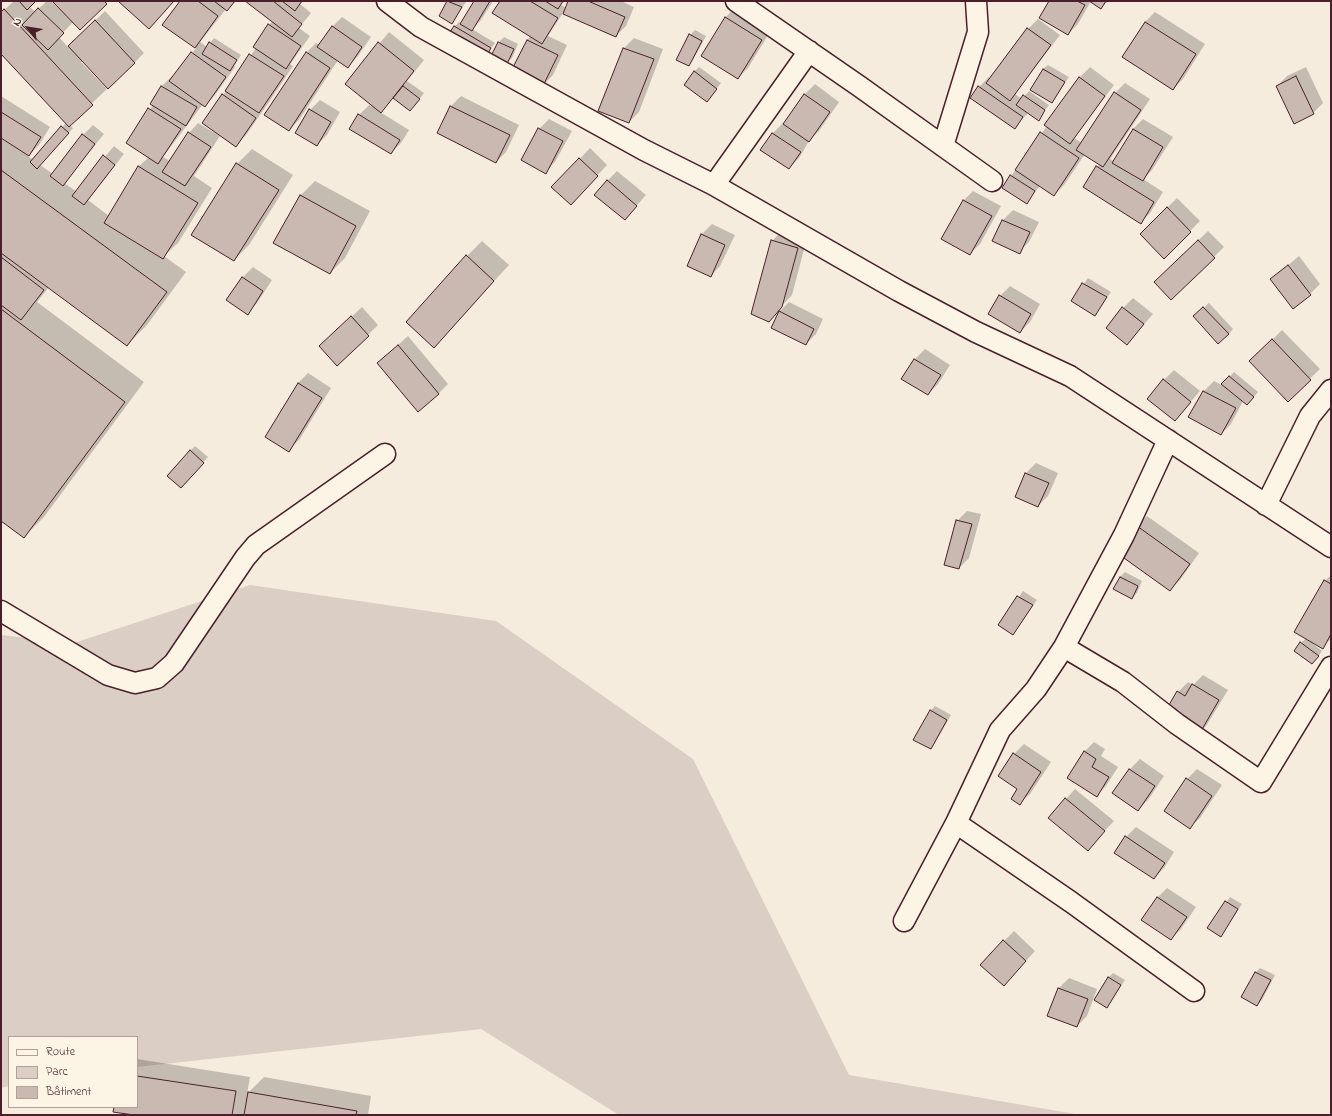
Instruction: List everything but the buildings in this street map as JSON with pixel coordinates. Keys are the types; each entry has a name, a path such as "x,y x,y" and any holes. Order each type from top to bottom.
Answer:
{"street":[{"path":"387,1 421,27 644,150 714,185 899,291 976,332 1070,376 1331,547"},
{"path":"736,1 992,181"},
{"path":"943,146 978,32 976,1"},
{"path":"714,185 809,51"},
{"path":"1266,505 1310,416 1331,390"},
{"path":"904,921 956,823 1000,730 1036,688 1064,646 1124,535 1168,440"},
{"path":"1,611 108,675 135,683 157,678 174,663 245,558 256,545 385,454"},
{"path":"1064,646 1123,682 1177,724 1261,782 1331,667"},
{"path":"956,823 1071,902 1194,991"}],"green space":[{"path":"250,585 496,621 693,759 849,1075 1081,1115 619,1115 481,1029 138,1067 138,1036 8,1036 8,1086 1,1088 1,635 74,643"}]}
